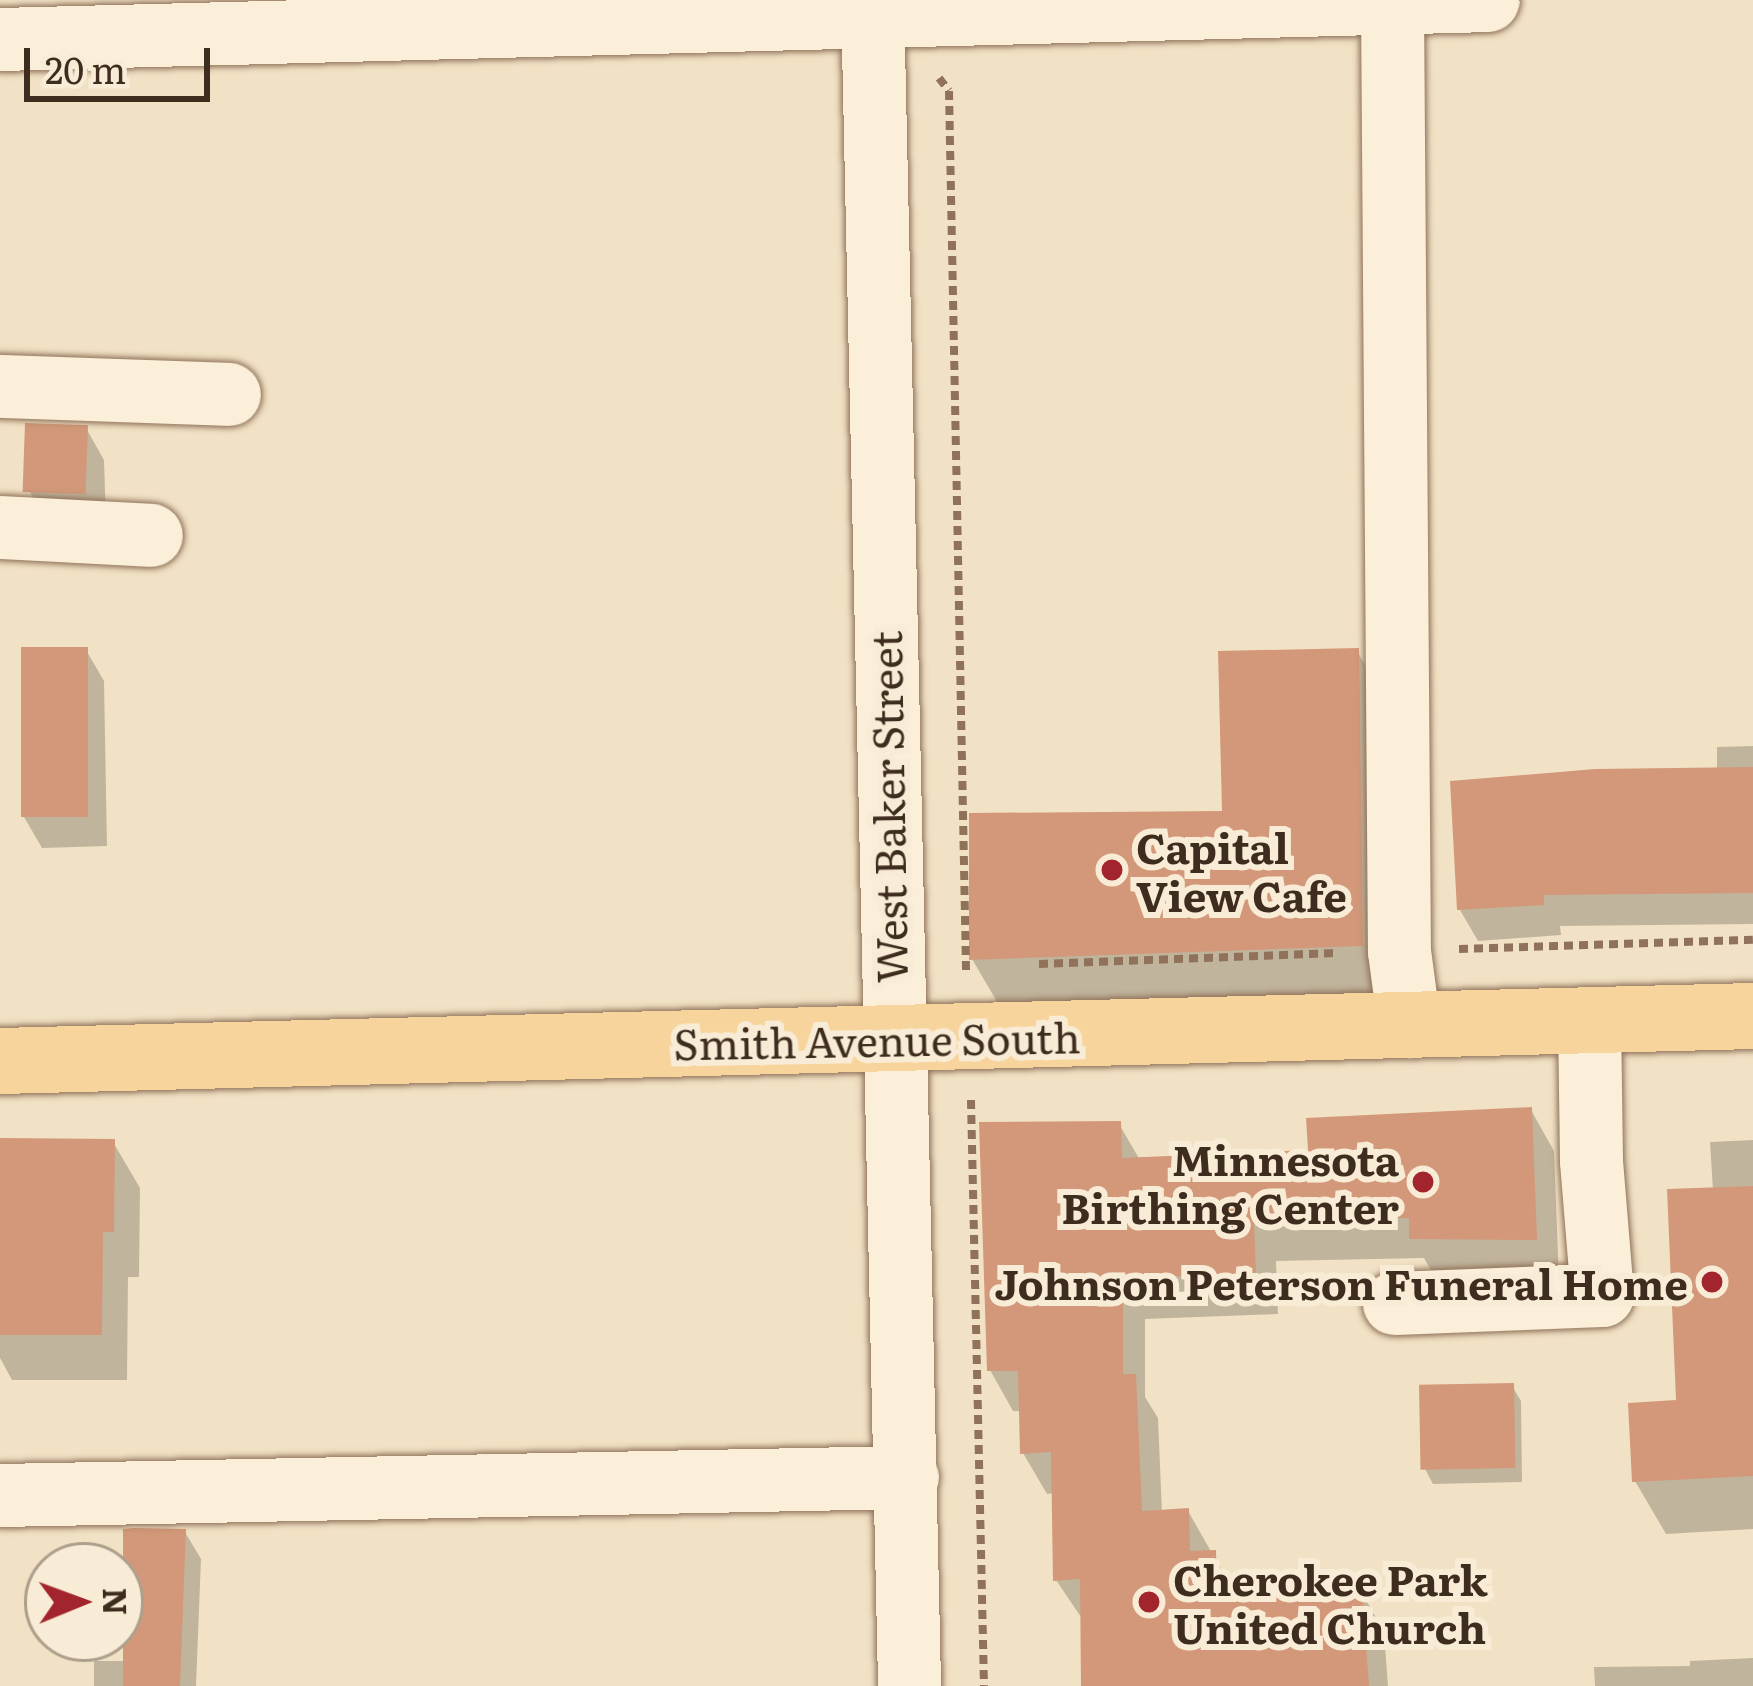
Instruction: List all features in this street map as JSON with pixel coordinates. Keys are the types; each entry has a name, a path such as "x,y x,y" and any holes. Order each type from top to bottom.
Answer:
{"main road":[{"name":"Smith Avenue South","path":"0,1061 1753,1016"}],"street":[{"path":"0,39 872,9 1487,0"},
{"path":"1392,3 1399,951 1409,1026"},
{"name":"West Baker Street","path":"872,9 892,1039 908,1477 909,1686"},
{"path":"0,386 229,394"},
{"path":"0,527 151,535"},
{"path":"1394,1303 1603,1295 1591,1160 1588,1023"},
{"path":"0,1495 908,1477"}],"path":[{"path":"938,77 949,91 967,991"},
{"path":"970,1082 984,1686"}],"building":[{"path":"25,423 88,425 86,494 23,492"},
{"path":"21,647 88,647 88,817 21,817"},
{"path":"1359,648 1363,946 969,960 969,813 1222,811 1218,651"},
{"path":"1753,767 1753,893 1544,895 1544,905 1457,910 1450,781 1595,769"},
{"path":"1532,1107 1537,1240 1409,1239 1409,1218 1254,1220 1256,1274 1123,1278 1123,1374 1136,1374 1142,1511 1189,1508 1190,1551 1216,1550 1217,1597 1362,1588 1369,1686 1081,1686 1080,1579 1053,1581 1051,1452 1020,1454 1018,1371 987,1371 979,1122 1121,1121 1122,1158 1308,1150 1306,1118"},
{"path":"0,1138 115,1139 114,1232 103,1232 102,1335 0,1335"},
{"path":"1753,1186 1753,1476 1632,1482 1628,1403 1676,1400 1667,1189"},
{"path":"1514,1383 1515,1468 1420,1470 1419,1385"},
{"path":"123,1529 186,1529 180,1686 123,1686 123,1662 144,1662 144,1542 123,1542"}],"place":[{"name":"Capital View Cafe","path":"1112,870"},
{"name":"Minnesota Birthing Center","path":"1423,1182"},
{"name":"Johnson Peterson Funeral Home","path":"1712,1282"},
{"name":"Cherokee Park United Church","path":"1149,1602"}]}
